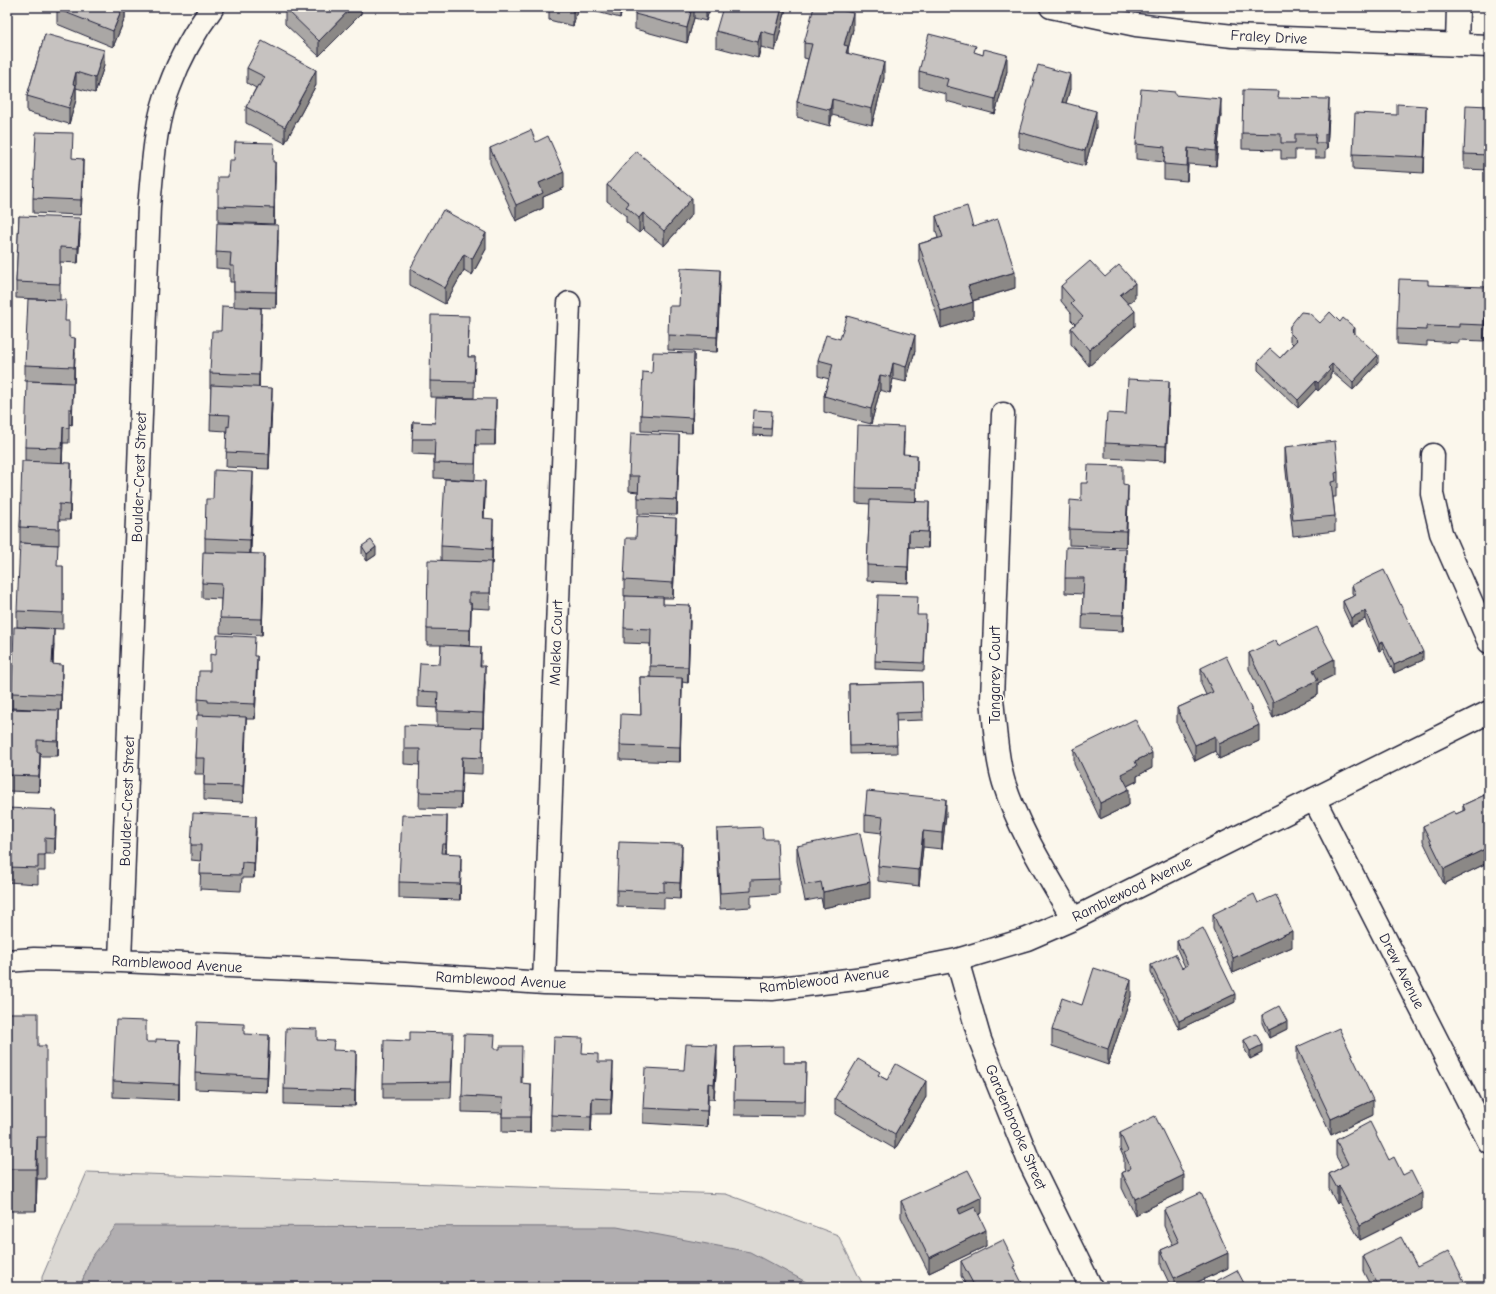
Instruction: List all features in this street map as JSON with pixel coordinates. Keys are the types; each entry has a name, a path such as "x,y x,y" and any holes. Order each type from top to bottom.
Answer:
{"street":[{"name":"Boulder-Crest Street","path":"120,961 149,206 154,156 168,89 185,51 213,7"},
{"name":"Fraley Drive","path":"1051,7 1136,25 1233,36 1489,46"},
{"path":"1457,45 1458,7"},
{"name":"Maleka Court","path":"544,983 569,304"},
{"name":"Tangarey Court","path":"1003,414 992,699 996,737 1004,783 1026,835 1072,919"},
{"path":"1433,455 1432,494 1441,533 1489,642"},
{"name":"Ramblewood Avenue","path":"7,961 34,958 120,961 405,974 544,983 772,989 864,978 957,960 1027,939 1072,919 1489,712"},
{"name":"Drew Avenue","path":"1314,799 1489,1142"},
{"name":"Gardenbrooke Street","path":"957,960 980,1040 1028,1161 1091,1287"}],"shaded area":[{"path":"87,1172 726,1194 838,1235 864,1287 808,1287 806,1282 91,1258 80,1287 42,1287 42,1277"},
{"path":"116,1226 617,1227 750,1252 806,1282 808,1287 80,1287 91,1258"}],"building":[{"path":"58,7 123,7 113,31 57,9"},
{"path":"352,7 319,41 285,8"},
{"path":"561,7 574,7 573,10"},
{"path":"637,7 692,7 687,28 635,14"},
{"path":"723,7 782,7 775,35 761,31 758,42 716,31"},
{"path":"814,7 828,7 853,13 844,45 848,46 846,53 884,62 872,109 832,99 830,110 797,102 812,44 804,43"},
{"path":"45,34 104,50 95,78 76,72 73,84 76,85 69,108 27,96"},
{"path":"929,34 976,46 974,52 983,55 984,49 1007,55 995,99 946,86 948,79 919,71"},
{"path":"262,41 316,70 285,127 246,107 258,85 260,86 265,77 247,68"},
{"path":"1038,65 1070,74 1062,102 1096,111 1085,151 1019,132"},
{"path":"1141,89 1175,92 1175,95 1221,99 1216,151 1188,148 1187,166 1164,164 1165,147 1136,144"},
{"path":"1243,90 1279,91 1278,98 1329,99 1325,143 1315,143 1316,134 1295,134 1295,143 1281,143 1281,134 1242,133"},
{"path":"1397,104 1426,106 1424,157 1353,154 1355,113 1397,115"},
{"path":"1466,105 1489,106 1489,155 1464,154"},
{"path":"531,130 536,142 548,136 564,172 539,183 543,193 516,205 490,148"},
{"path":"36,132 73,133 72,158 83,159 81,200 33,198"},
{"path":"235,142 274,143 274,208 218,206 218,177 228,177 229,160 234,160"},
{"path":"636,151 692,198 664,231 643,213 639,218 626,207 629,203 607,185"},
{"path":"967,206 973,227 998,219 1015,272 968,286 973,302 941,312 919,244 943,237 936,216"},
{"path":"443,210 486,233 472,259 464,254 445,288 410,269"},
{"path":"19,216 80,218 78,248 60,247 60,284 16,282"},
{"path":"217,223 278,225 276,292 234,291 234,266 230,266 231,253 216,252"},
{"path":"1090,261 1105,277 1119,265 1135,283 1120,295 1135,311 1089,350 1071,328 1083,317 1071,304 1074,301 1061,286"},
{"path":"681,268 720,270 717,337 668,335 669,306 679,306"},
{"path":"1399,279 1428,280 1428,285 1486,287 1484,325 1459,324 1459,327 1427,326 1427,330 1397,329"},
{"path":"28,299 66,300 65,321 69,321 69,337 75,338 74,367 25,365"},
{"path":"222,306 261,308 259,375 210,373 212,331 221,331"},
{"path":"1301,312 1309,313 1320,323 1330,312 1340,322 1343,318 1355,328 1352,331 1378,355 1353,382 1332,364 1328,368 1330,370 1318,383 1316,381 1298,400 1258,362 1270,349 1280,358 1297,340 1290,333 1290,326"},
{"path":"431,315 469,316 468,357 475,357 474,382 430,381"},
{"path":"847,316 915,335 906,367 893,363 890,377 880,375 871,409 824,396 833,364 818,360 826,335 840,339"},
{"path":"653,352 694,353 692,418 641,415 643,372 652,373"},
{"path":"1128,379 1169,381 1166,446 1105,443 1107,413 1126,414"},
{"path":"27,381 73,383 72,409 69,409 69,428 63,427 62,448 25,447"},
{"path":"211,385 272,388 269,454 226,452 227,426 229,427 230,415 210,414"},
{"path":"436,398 496,399 495,430 476,429 475,464 434,463 435,439 412,439 413,422 435,423"},
{"path":"754,410 772,411 771,429 753,428"},
{"path":"858,425 904,427 903,454 917,455 916,489 856,488"},
{"path":"631,433 679,435 677,500 638,498 639,476 629,476"},
{"path":"1335,441 1338,472 1335,473 1336,481 1331,482 1335,516 1293,520 1285,447"},
{"path":"22,461 71,463 70,505 59,504 59,529 20,527"},
{"path":"1088,465 1123,466 1123,484 1128,485 1126,531 1069,529 1070,500 1081,501 1081,483 1087,483"},
{"path":"214,470 253,472 250,540 205,538 206,499 213,499"},
{"path":"445,479 485,481 483,518 493,519 492,549 441,546"},
{"path":"870,500 929,502 928,532 909,531 908,567 867,565"},
{"path":"637,516 676,518 673,583 624,580 626,538 636,538"},
{"path":"371,540 376,547 367,554 362,546"},
{"path":"20,543 58,545 57,566 63,566 63,613 17,611"},
{"path":"1066,547 1126,549 1123,615 1082,614 1084,578 1065,578"},
{"path":"203,552 264,554 262,619 220,618 222,584 202,583"},
{"path":"428,560 491,562 490,593 469,593 469,603 471,603 470,630 427,629"},
{"path":"1384,570 1423,652 1394,665 1383,641 1379,643 1365,611 1351,618 1343,601 1356,595 1352,585"},
{"path":"878,595 918,596 917,615 926,615 924,663 875,661"},
{"path":"625,596 663,597 663,604 690,605 688,667 650,666 651,629 624,628"},
{"path":"14,627 54,629 52,664 62,665 61,695 12,693"},
{"path":"1317,627 1334,659 1313,670 1318,680 1273,702 1249,653 1276,640 1278,646"},
{"path":"217,635 255,637 254,656 257,656 255,704 208,702 208,700 198,699 199,671 210,671 210,654 216,655"},
{"path":"441,645 481,647 480,666 485,666 483,713 437,711 438,692 418,691 420,663 440,664"},
{"path":"1226,656 1259,725 1219,744 1215,736 1195,745 1177,708 1213,692 1201,668"},
{"path":"640,677 682,678 680,747 620,745 621,714 641,715"},
{"path":"922,682 923,712 896,713 897,745 850,746 849,684"},
{"path":"7,709 59,710 58,741 37,740 37,752 40,752 39,776 7,775"},
{"path":"197,715 246,717 243,786 204,785 205,758 195,758"},
{"path":"1135,719 1152,753 1135,761 1137,766 1121,774 1129,789 1100,803 1074,749"},
{"path":"404,725 483,728 482,758 462,757 461,793 419,792 420,749 404,749"},
{"path":"867,791 946,799 942,833 923,831 919,870 878,866 883,817 865,815"},
{"path":"1489,793 1489,847 1444,869 1423,826 1454,811 1456,814 1465,810 1463,805"},
{"path":"7,808 56,810 55,839 45,838 45,855 38,855 38,868 7,867"},
{"path":"193,813 256,816 254,863 242,862 241,875 200,874 201,845 191,845"},
{"path":"402,815 447,816 446,844 442,844 441,853 461,854 460,884 399,882"},
{"path":"762,827 763,839 777,839 779,879 751,880 751,891 720,893 717,829"},
{"path":"860,833 870,882 823,892 821,882 805,885 797,846"},
{"path":"619,842 682,844 680,883 664,882 664,892 617,890"},
{"path":"1254,894 1258,903 1276,895 1292,931 1233,958 1213,914"},
{"path":"1203,928 1235,994 1179,1021 1151,965 1175,954 1182,968 1188,965 1177,941"},
{"path":"1094,968 1131,980 1108,1049 1052,1030 1062,998 1082,1005"},
{"path":"1279,1006 1287,1021 1269,1030 1262,1015"},
{"path":"7,1013 38,1013 38,1046 46,1046 46,1137 37,1137 36,1169 7,1169"},
{"path":"116,1020 146,1021 146,1042 156,1042 156,1039 180,1040 179,1084 113,1081"},
{"path":"197,1022 244,1024 244,1034 269,1035 267,1077 195,1073"},
{"path":"286,1028 317,1029 317,1040 334,1041 333,1050 356,1051 355,1091 284,1089"},
{"path":"1339,1028 1373,1100 1331,1119 1297,1047"},
{"path":"410,1032 453,1033 451,1082 383,1083 384,1040 410,1041"},
{"path":"464,1034 495,1035 494,1049 500,1049 500,1046 522,1046 521,1083 531,1084 530,1117 502,1117 503,1098 462,1096"},
{"path":"1256,1034 1262,1045 1250,1051 1244,1040"},
{"path":"554,1037 583,1038 582,1053 598,1054 598,1062 613,1062 611,1099 592,1098 591,1117 551,1115"},
{"path":"686,1044 717,1045 714,1084 708,1083 707,1111 643,1108 645,1068 684,1070"},
{"path":"784,1046 784,1063 806,1063 805,1101 734,1100 735,1047"},
{"path":"858,1059 880,1072 878,1075 887,1080 896,1064 926,1081 895,1134 835,1098"},
{"path":"1155,1116 1184,1175 1135,1199 1122,1173 1131,1168 1124,1153 1128,1151 1120,1133"},
{"path":"1370,1122 1389,1160 1394,1157 1403,1175 1411,1171 1422,1193 1360,1225 1339,1186 1337,1188 1329,1174 1348,1164 1336,1140"},
{"path":"968,1170 982,1197 958,1209 960,1214 975,1207 986,1230 929,1258 901,1201"},
{"path":"1201,1193 1228,1253 1174,1278 1161,1250 1179,1242 1164,1210"},
{"path":"1401,1237 1417,1267 1449,1251 1464,1281 1451,1287 1373,1287 1378,1285 1363,1256"},
{"path":"1003,1240 1016,1266 1014,1267 1022,1283 1016,1287 975,1287 961,1261"},
{"path":"1237,1270 1246,1287 1205,1287"}]}
